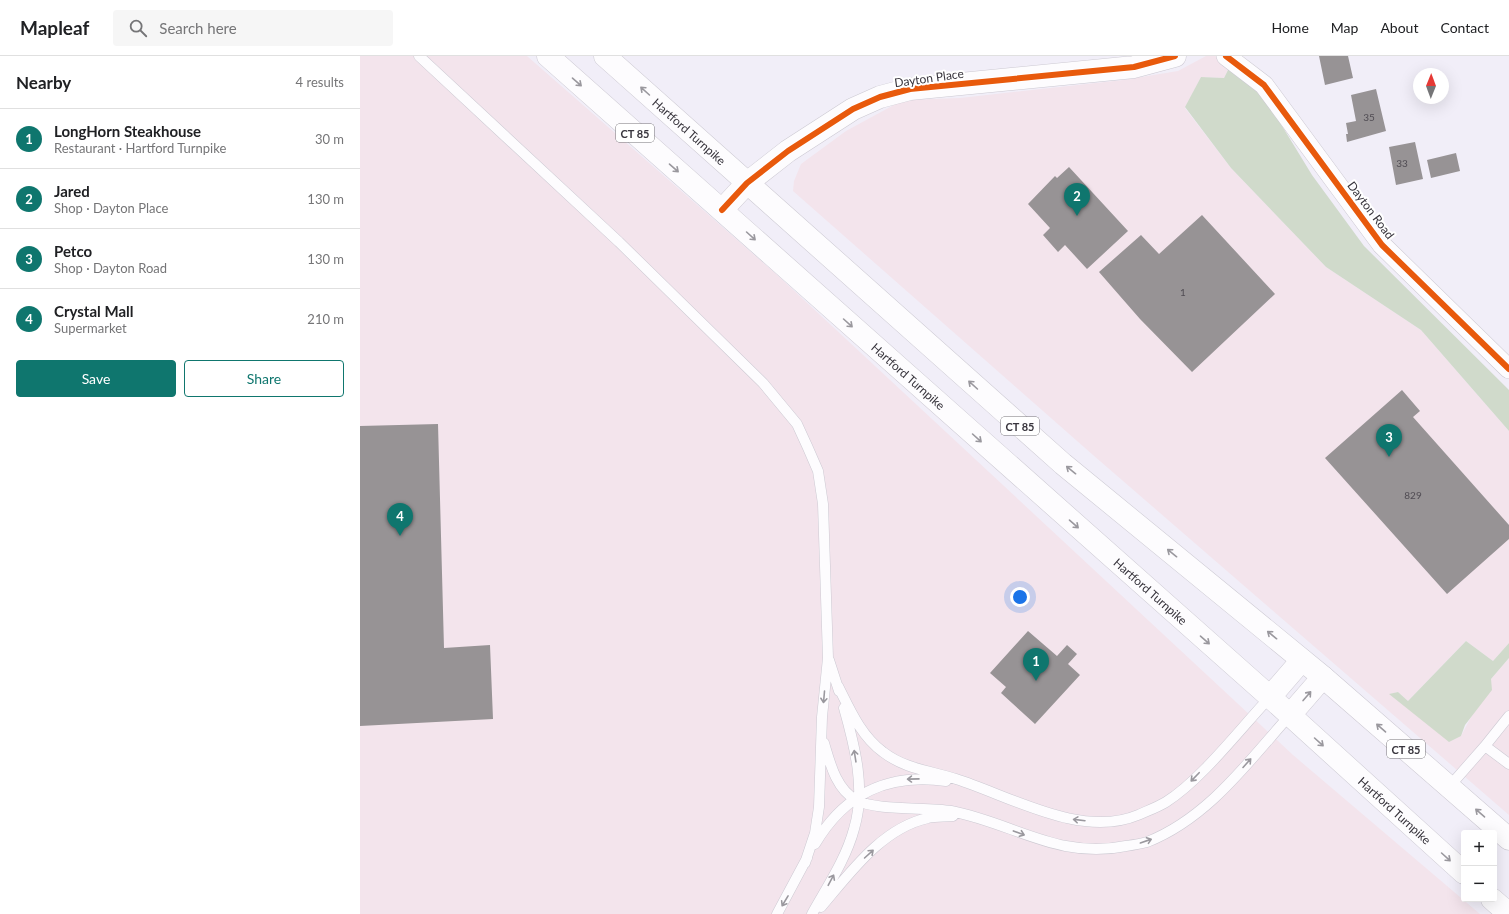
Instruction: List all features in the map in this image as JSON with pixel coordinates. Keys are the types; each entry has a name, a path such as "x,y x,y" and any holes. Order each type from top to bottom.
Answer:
{"main road":[{"name":"Hartford Turnpike","path":"548,56 1270,697 1461,870"},
{"name":"Hartford Turnpike","path":"605,56 1064,464 1324,677 1509,839"},
{"name":"Dayton Place","path":"722,210 747,183 795,147 854,109 880,97 910,89 1134,67 1175,56"},
{"path":"1270,697 1302,660"},
{"path":"1290,716 1324,677"},
{"path":"1495,902 1509,914"}],"street":[{"name":"Dayton Road","path":"1226,56 1264,85 1382,245 1509,369"}],"lane":[{"path":"419,56 619,242 763,383 796,424 818,471 823,504 828,658 822,717 819,807 815,833 805,863"},
{"path":"814,914 845,855 855,828 857,799 856,756 838,686 828,658"},
{"path":"838,686 852,715 865,735 882,752 902,765 956,779 1047,814 1077,821 1106,822 1137,816 1166,802 1190,783 1270,697"},
{"path":"822,717 824,743 830,765 840,784 857,799 886,807 951,811 983,819 1039,840 1073,848 1108,850 1146,842 1181,826 1209,804 1290,716"},
{"path":"1449,786 1485,746 1509,716"},
{"path":"1485,746 1509,764"},
{"path":"777,914 820,836 835,817 857,799 885,784 910,778 967,785 992,792"},
{"path":"814,914 859,863 884,840 905,827 928,818 955,816 983,819"}],"shaded area":[{"path":"360,56 527,56 775,273 1293,755 1461,898 1461,902 1466,902 1480,914 360,914"},
{"path":"1206,56 1216,56 1230,66 1224,78 1201,77 1185,108 1231,168 1326,267 1421,330 1509,431 1509,643 1493,661 1466,641 1408,701 1398,692 1390,694 1418,716 1461,736 1491,679 1509,658 1509,815 1093,455 793,191 794,181 801,164 846,131 903,100 960,98 1123,80 1178,71"}],"green space":[{"path":"1230,66 1260,90 1312,175 1364,246 1509,390 1509,431 1421,330 1326,267 1231,168 1185,107 1201,77 1224,78"},
{"path":"1466,641 1493,661 1509,643 1509,658 1491,679 1492,690 1465,725 1461,736 1449,742 1389,694 1398,692 1408,701"}],"building":[{"path":"1319,56 1348,56 1353,78 1325,85"},
{"path":"1376,89 1386,131 1347,142 1346,134 1348,134 1346,123 1356,121 1351,95"},
{"path":"1415,142 1423,179 1396,185 1389,147"},
{"path":"1456,153 1460,171 1431,178 1427,160"},
{"path":"1069,167 1128,231 1087,269 1065,245 1058,252 1043,235 1050,228 1028,204 1055,176 1057,178"},
{"path":"1202,215 1275,294 1192,372 1140,319 1099,272 1141,235 1159,254"},
{"path":"1402,390 1420,411 1413,417 1509,525 1509,539 1447,594 1325,458"},
{"path":"438,424 444,648 490,645 493,719 360,726 360,426"},
{"path":"1028,631 1057,656 1067,645 1077,654 1068,664 1080,675 1035,724 1001,693 1006,687 990,673"}],"cycle path":[{"path":"722,210 747,183 788,151 853,109 880,97 910,89 1134,67 1175,56"},
{"path":"1226,56 1264,85 1382,245 1509,369"}],"place":[{"name":"Jared","path":"1077,216"},
{"name":"Petco","path":"1389,457"},
{"name":"Crystal Mall","path":"400,536"},
{"name":"LongHorn Steakhouse","path":"1036,681"}]}
